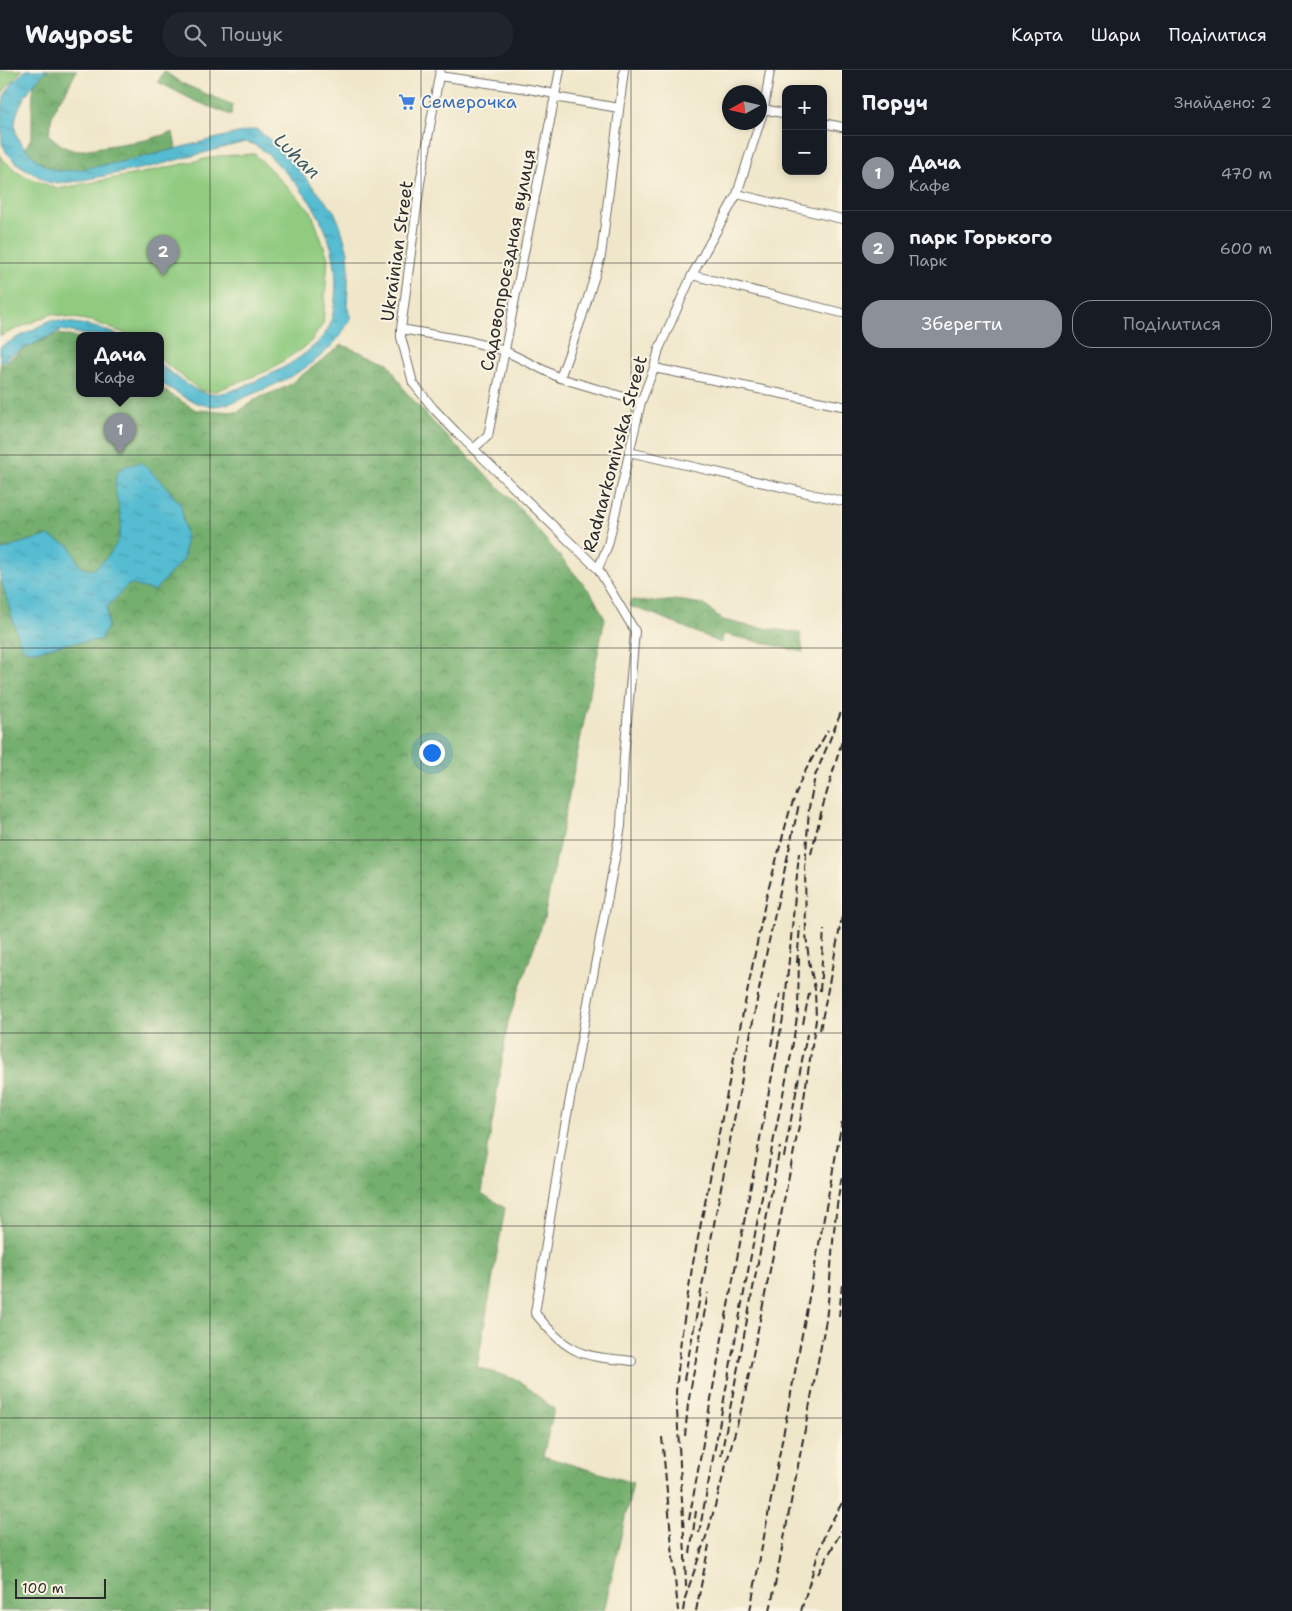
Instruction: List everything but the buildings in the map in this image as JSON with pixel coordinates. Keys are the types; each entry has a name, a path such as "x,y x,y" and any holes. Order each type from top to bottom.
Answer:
{"street":[{"name":"Садовопроєздная вулиця","path":"473,449 488,436 560,70"},
{"path":"560,378 601,256 624,70"},
{"name":"Radnarkomivska Street","path":"767,90 770,70"},
{"path":"440,73 550,93 555,97 618,108"},
{"name":"Ukrainian Street","path":"440,73 420,183 401,329 401,336 413,383 433,408 473,449 598,569 635,631 624,756 621,826 564,1131 535,1313 558,1337 575,1351 632,1362"},
{"path":"767,111 782,113"},
{"path":"827,124 842,127"},
{"name":"Radnarkomivska Street","path":"598,569 608,545 641,402 659,349 692,275 737,194 758,130"},
{"path":"737,194 842,219"},
{"path":"692,275 842,313"},
{"path":"401,329 469,341 505,352 560,378 641,402"},
{"path":"654,368 842,406"},
{"path":"629,452 842,501"}],"green space":[{"path":"0,70 22,70 2,93 0,99"},
{"path":"46,70 77,70 52,116 49,135 64,147 76,151 146,140 173,132 176,149 131,161 93,168 60,170 50,168 25,149 32,136 34,83"},
{"path":"164,71 181,83 233,105 231,115 195,101 158,82"},
{"path":"255,154 311,211 328,258 323,324 309,344 269,370 216,391 201,391 164,362 164,332 121,332 92,321 51,314 0,336 0,155 20,174 57,189 218,156"},
{"path":"57,334 76,337 76,397 164,397 164,390 196,410 238,412 256,399 286,387 342,345 388,363 405,391 443,433 513,501 591,593 605,618 544,918 508,1022 481,1193 505,1208 477,1367 518,1380 554,1409 543,1456 633,1483 604,1611 0,1611 0,365 26,348"},
{"path":"631,600 657,602 676,600 703,604 723,620 749,626 800,633 803,652 724,634 721,643 656,615 629,606"}],"water":[{"path":"26,70 47,70 27,93 17,112 15,121 19,140 29,152 41,163 56,170 75,170 119,162 256,129 277,145 334,211 348,252 347,306 351,317 333,344 322,355 295,374 265,389 223,405 199,404 164,385 164,367 193,388 204,393 211,394 234,390 280,369 310,350 318,342 325,334 331,322 336,281 335,264 331,248 319,218 301,189 274,160 257,146 245,142 150,167 72,182 50,183 19,165 7,153 2,144 1,120 4,96 14,81"},
{"path":"51,320 88,325 110,332 76,333 62,330 13,354 0,363 0,347"},
{"path":"141,462 163,483 181,505 186,535 184,559 154,591 129,584 107,607 108,627 100,640 65,644 36,651 25,650 20,644 0,577 0,551 23,542 48,536 70,546 80,567 93,570 112,551 120,533 121,519 115,487 118,473 124,467"}],"railway":[{"path":"683,1611 685,1598 709,1528 744,1399 802,1111 816,1020 815,989 806,934 805,869 809,808 815,776 842,710"},
{"path":"686,1587 676,1392 681,1339 692,1268 766,898 789,813 802,777 828,730"},
{"path":"811,854 842,741"},
{"path":"684,1380 764,964 799,804"},
{"path":"689,1520 784,1013 799,853"},
{"path":"820,1030 842,917"},
{"path":"797,963 800,926"},
{"path":"820,991 824,929"},
{"path":"699,1533 761,1202 791,1055 798,1011 799,957"},
{"path":"803,1024 810,989"},
{"path":"771,1046 780,994"},
{"path":"784,1157 807,1034"},
{"path":"750,1611 842,1122"},
{"path":"721,1456 780,1147"},
{"path":"770,1611 826,1320 834,1230 842,1176"},
{"path":"839,1317 842,1284"},
{"path":"685,1436 688,1404 708,1293"},
{"path":"662,1437 678,1611"},
{"path":"801,1611 826,1531 842,1503"},
{"path":"690,1554 696,1511"},
{"path":"818,1574 842,1530"},
{"path":"696,1611 709,1545"}],"place":[{"name":"Семерочка","path":"407,102"},
{"name":"парк Горького","path":"163,276"},
{"name":"Дача","path":"120,454"}],"water label":[{"name":"Luhan","path":"297,156"}]}
